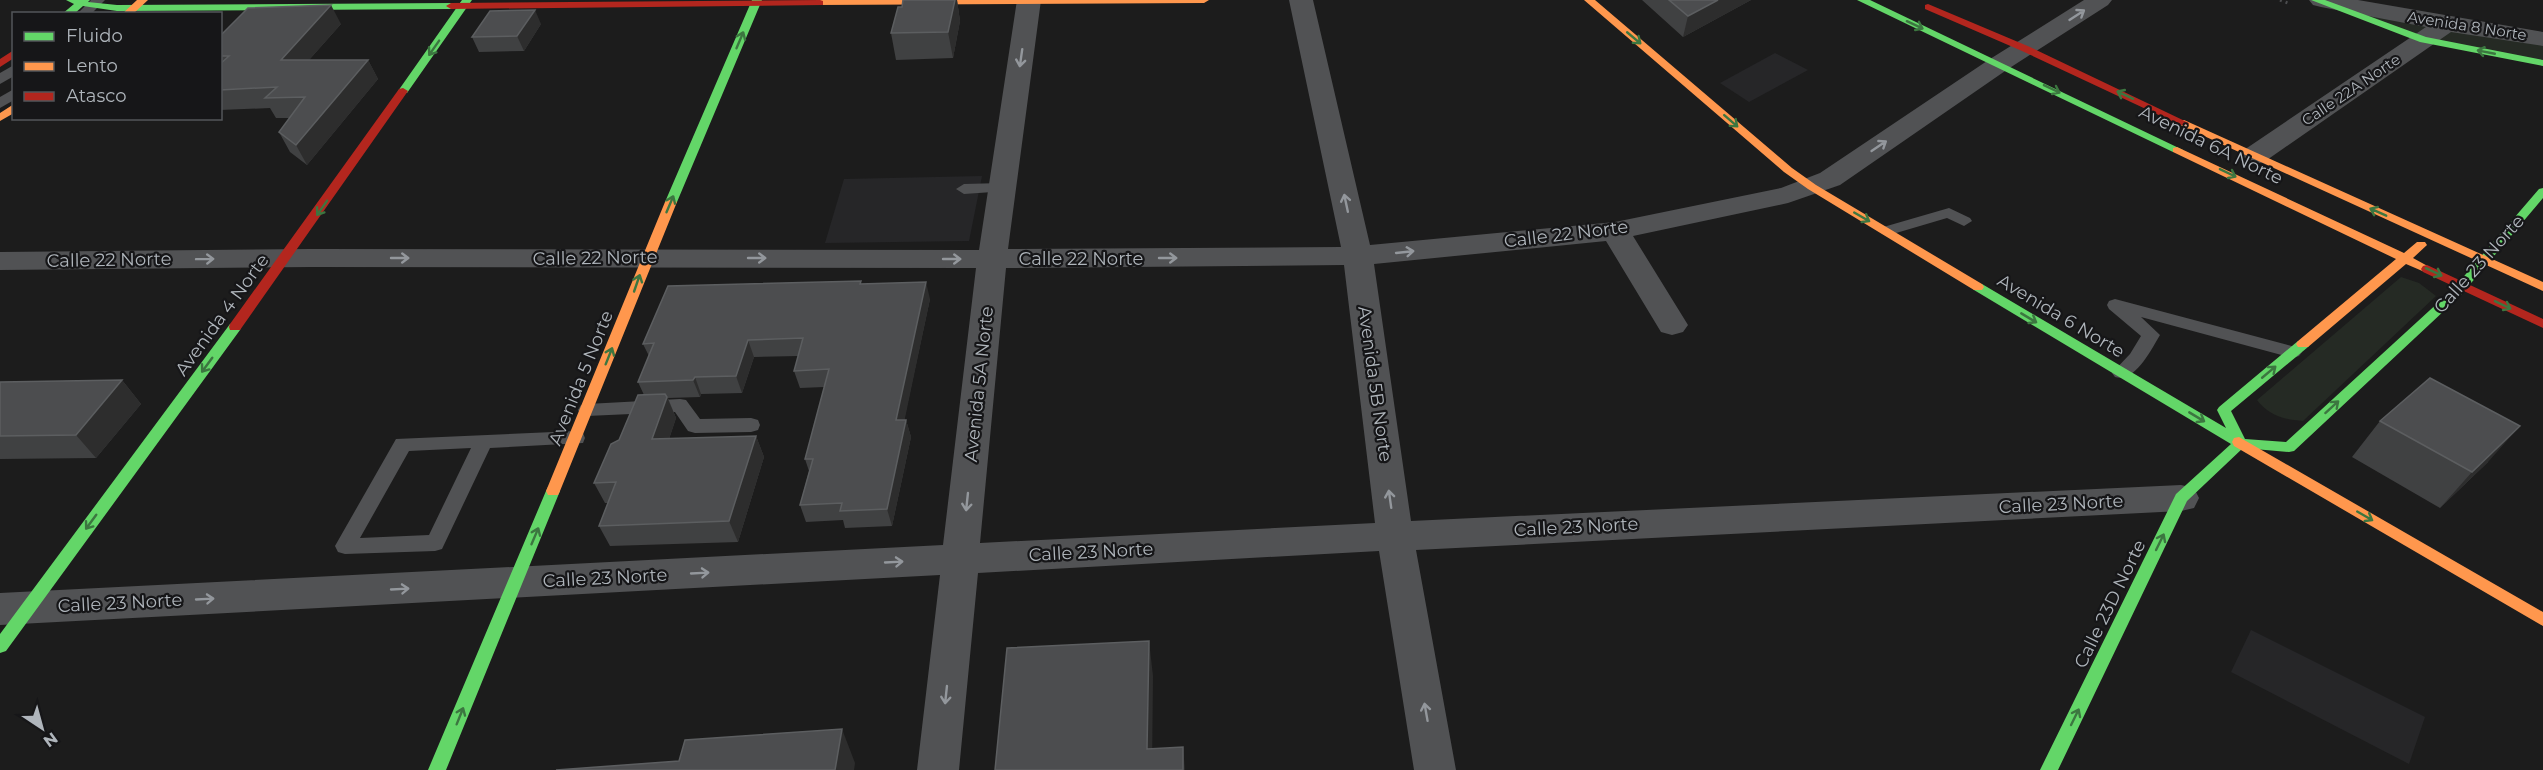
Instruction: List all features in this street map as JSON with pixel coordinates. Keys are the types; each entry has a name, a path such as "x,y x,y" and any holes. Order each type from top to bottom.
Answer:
{"street":[{"path":"70,12 85,4 126,7 244,3 1204,0"},
{"name":"Avenida 5B Norte","path":"1301,0 1358,256 1395,536 1436,770"},
{"name":"Avenida 6 Norte","path":"1589,0 1788,171 1812,187 2121,373 2543,620"},
{"name":"Avenida 6A Norte","path":"1862,0 2543,324"},
{"name":"Avenida 6A Norte","path":"1912,0 2026,49 2254,156 2543,287"},
{"name":"Calle 22 Norte","path":"1,262 286,258 992,259 1358,256 1615,231 1788,195 1830,179 1999,64 2100,0"},
{"name":"Avenida 8 Norte","path":"2316,0 2424,40 2543,63"},
{"name":"Avenida 8 Norte","path":"2321,0 2447,24 2543,39"},
{"name":"Avenida 5 Norte","path":"437,770 576,438 647,258 756,1"},
{"name":"Avenida 5A Norte","path":"938,770 992,259 1029,1"},
{"name":"Avenida 4 Norte","path":"0,646 14,609 286,258 465,2"},
{"name":"Calle 22A Norte","path":"2254,156 2447,24"},
{"path":"0,118 12,109"},
{"name":"Calle 23 Norte","path":"2240,443 2289,447 2463,285 2543,191"},
{"path":"1615,231 1672,325"},
{"path":"2240,443 2224,410 2432,236"},
{"name":"Calle 23D Norte","path":"2049,770 2181,498 2240,443"},
{"name":"Calle 23 Norte","path":"14,609 1395,536 2181,498"}],"lane":[{"path":"0,80 12,71"},
{"path":"0,104 12,95"},
{"path":"964,189 1002,188"},
{"path":"1886,231 1949,213 1964,221"},
{"path":"2121,373 2136,358 2151,335 2115,305 2293,352"},
{"path":"587,410 680,405 695,426 751,425"},
{"path":"632,426 639,407"},
{"path":"484,441 435,543 345,546 403,444 484,441 576,438"}],"shaded area":[{"path":"2321,0 2543,39 2543,63 2424,40"},
{"path":"1775,53 1808,70 1749,102 1720,83"},
{"path":"982,176 969,241 825,243 844,179"},
{"path":"2401,277 2419,283 2436,296 2303,421 2277,416 2261,405 2257,400"},
{"path":"2251,630 2425,717 2409,764 2231,672"}],"building":[{"path":"903,0 955,0 948,32 891,33 898,7 902,7"},
{"path":"1669,0 1718,0 1688,16"},
{"path":"331,5 281,60 368,60 296,145 279,132 305,97 265,98 277,87 222,90 222,62 229,56 222,56 222,34 248,8"},
{"path":"535,10 517,36 472,37 490,11"},
{"path":"861,281 860,284 926,282 896,420 906,420 887,509 840,511 842,503 800,505 813,459 805,459 829,369 794,371 803,338 748,340 736,376 638,382 654,343 643,344 668,286"},
{"path":"2430,378 2520,426 2472,472 2380,421"},
{"path":"122,380 76,435 0,436 0,382"},
{"path":"665,394 667,397 652,439 756,436 729,521 599,526 616,482 594,483 611,444 619,440 638,395"},
{"path":"1149,641 1147,749 1183,747 1183,770 995,770 1007,648"},
{"path":"842,729 835,770 556,770 679,761 685,740"}],"traffic: fast":[{"path":"71,0 92,6 117,8 451,6"},
{"path":"70,12 85,0"},
{"path":"403,91 467,0"},
{"path":"671,202 757,0"},
{"path":"1862,0 2177,150"},
{"path":"2316,0 2424,40 2543,63"},
{"path":"2247,444 2289,447 2457,292 2543,191"},
{"path":"1978,287 2239,442"},
{"path":"0,646 235,327"},
{"path":"2049,770 2181,498 2240,443 2224,410 2303,344"},
{"path":"437,770 553,491"}],"traffic: slow":[{"path":"129,12 143,0"},
{"path":"820,3 1204,0"},
{"path":"1589,0 1788,170 1812,187 1978,287"},
{"path":"0,118 12,109"},
{"path":"2184,123 2543,287"},
{"path":"2177,150 2427,269"},
{"path":"553,491 671,202"},
{"path":"2303,344 2421,245"},
{"path":"2239,442 2543,620"}],"traffic: jam":[{"path":"451,6 820,3"},
{"path":"1928,7 2026,49 2184,123"},
{"path":"0,64 12,55"},
{"path":"235,327 403,91"},
{"path":"2427,269 2543,324"}]}
